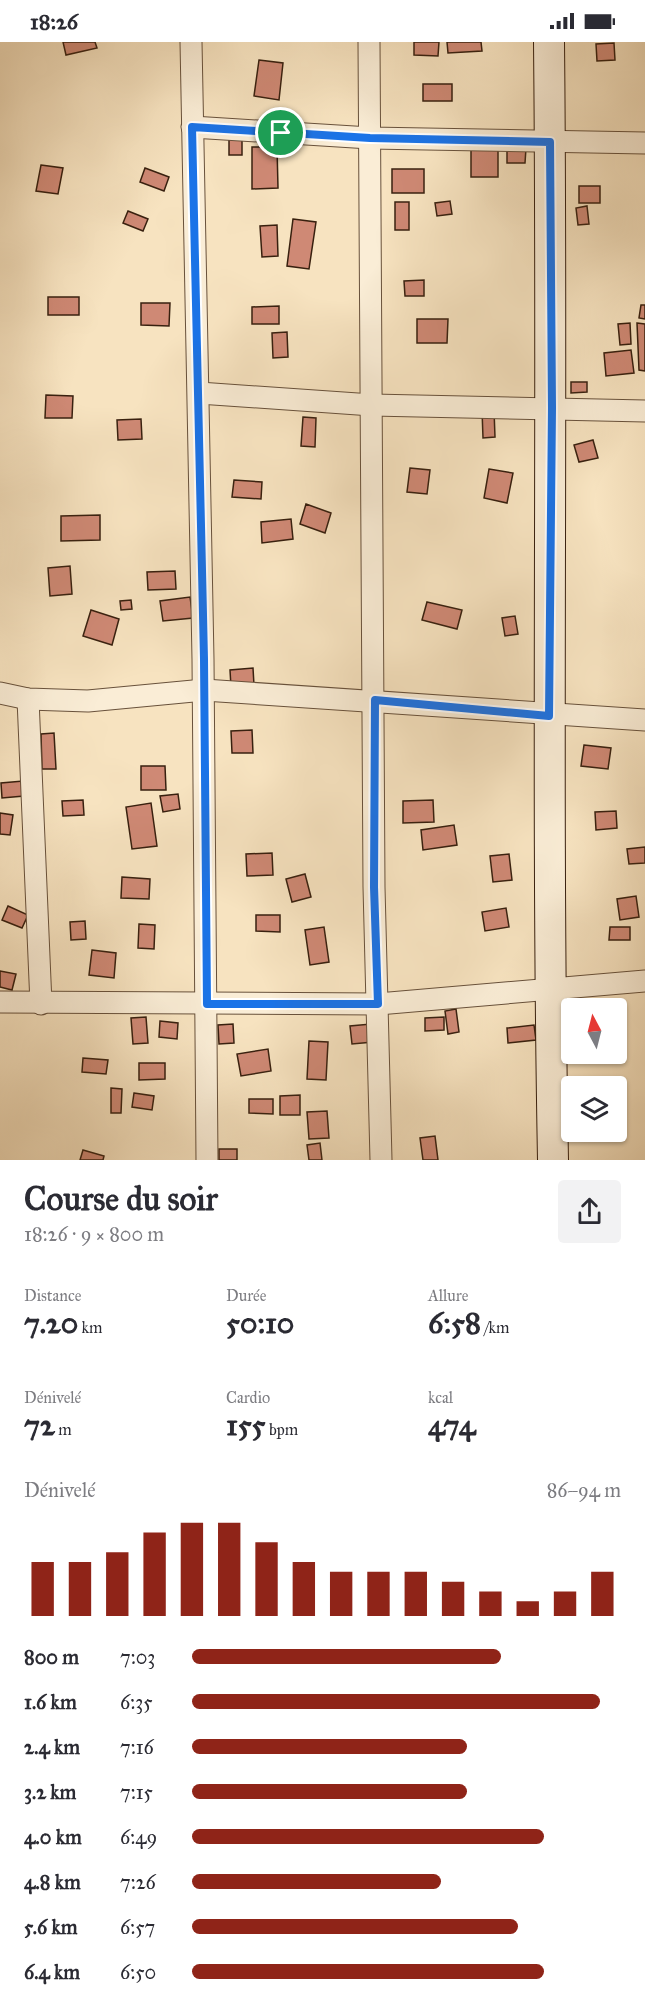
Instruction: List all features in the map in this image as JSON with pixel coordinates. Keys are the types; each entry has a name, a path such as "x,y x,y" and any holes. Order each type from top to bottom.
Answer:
{"street":[{"path":"191,42 204,690 207,1160"},
{"path":"369,42 375,700 374,876 381,1160"},
{"path":"549,42 552,408 549,716 553,1160"},
{"path":"192,127 370,138 645,143"},
{"path":"199,393 372,405 645,411"},
{"path":"0,693 28,699 88,701 204,690 375,700 549,716 645,720"},
{"path":"28,699 41,1004"},
{"path":"0,1002 378,1004 645,981"}],"building":[{"path":"63,42 95,42 97,48 66,55"},
{"path":"414,42 439,42 438,56 414,55"},
{"path":"447,42 481,42 482,51 448,53"},
{"path":"614,43 615,60 597,61 596,44"},
{"path":"259,60 283,63 279,100 254,96"},
{"path":"423,84 452,84 452,101 423,101"},
{"path":"229,139 242,139 242,155 229,155"},
{"path":"252,147 277,147 278,188 252,189"},
{"path":"471,147 498,147 498,177 471,177"},
{"path":"507,148 526,148 525,163 507,163"},
{"path":"41,165 63,168 58,194 36,191"},
{"path":"145,168 169,177 164,191 140,182"},
{"path":"392,169 424,169 424,193 392,193"},
{"path":"579,186 600,186 600,203 579,203"},
{"path":"450,201 452,214 437,216 435,203"},
{"path":"395,202 409,202 409,230 395,230"},
{"path":"587,206 589,224 578,225 576,208"},
{"path":"128,211 148,219 143,231 123,223"},
{"path":"293,219 316,222 309,269 287,266"},
{"path":"277,225 278,256 262,257 260,226"},
{"path":"424,280 424,296 405,296 404,281"},
{"path":"48,297 79,297 79,315 48,315"},
{"path":"141,303 170,303 169,326 141,325"},
{"path":"641,305 645,305 645,319 639,318"},
{"path":"279,306 279,324 252,324 252,307"},
{"path":"417,319 448,319 447,343 417,343"},
{"path":"630,323 631,344 620,345 618,324"},
{"path":"637,323 645,324 645,371 639,370"},
{"path":"287,332 288,357 273,358 272,333"},
{"path":"631,350 634,373 606,376 604,353"},
{"path":"571,382 587,382 587,392 571,393"},
{"path":"46,395 73,396 72,418 45,418"},
{"path":"482,410 494,410 495,437 483,438"},
{"path":"303,417 316,418 315,447 301,446"},
{"path":"141,419 142,439 118,440 117,420"},
{"path":"593,440 598,458 579,462 574,445"},
{"path":"410,468 430,470 427,494 407,492"},
{"path":"489,469 513,473 507,503 484,498"},
{"path":"234,480 262,482 261,499 232,497"},
{"path":"306,504 331,513 325,533 300,524"},
{"path":"100,515 100,540 61,541 61,516"},
{"path":"291,519 293,539 262,543 261,522"},
{"path":"70,566 72,594 50,596 48,568"},
{"path":"175,571 176,589 148,590 147,572"},
{"path":"190,597 193,618 163,621 160,601"},
{"path":"131,600 132,609 121,610 120,601"},
{"path":"427,602 462,610 457,629 422,620"},
{"path":"91,610 119,619 112,645 83,636"},
{"path":"515,616 518,634 505,636 502,618"},
{"path":"253,668 254,685 231,687 230,670"},
{"path":"252,730 253,753 232,753 231,731"},
{"path":"54,733 56,769 42,769 41,734"},
{"path":"584,745 611,748 608,769 581,766"},
{"path":"141,766 165,766 166,790 141,790"},
{"path":"23,781 24,796 2,798 1,783"},
{"path":"178,794 180,809 163,812 160,796"},
{"path":"83,800 84,815 63,816 62,801"},
{"path":"433,800 434,822 403,823 403,801"},
{"path":"151,803 157,846 132,849 126,807"},
{"path":"616,811 617,828 596,830 595,812"},
{"path":"0,813 13,815 10,835 0,834"},
{"path":"454,825 457,845 423,850 421,830"},
{"path":"645,847 645,863 629,864 627,849"},
{"path":"272,853 273,875 247,876 246,854"},
{"path":"509,854 512,880 493,882 490,856"},
{"path":"305,874 311,897 292,902 286,879"},
{"path":"122,877 150,879 149,899 121,898"},
{"path":"636,896 639,917 620,920 617,899"},
{"path":"8,906 28,915 22,928 2,920"},
{"path":"506,908 509,927 485,931 482,912"},
{"path":"256,915 280,915 280,932 256,931"},
{"path":"85,921 86,939 71,940 70,922"},
{"path":"139,924 155,925 154,949 138,948"},
{"path":"324,927 329,962 310,965 305,930"},
{"path":"610,927 630,927 630,940 609,940"},
{"path":"92,950 116,953 114,978 89,975"},
{"path":"0,971 16,974 12,990 0,987"},
{"path":"456,1009 459,1032 448,1034 445,1011"},
{"path":"146,1017 148,1043 133,1044 131,1018"},
{"path":"444,1017 444,1030 425,1031 425,1018"},
{"path":"160,1021 178,1023 177,1039 159,1037"},
{"path":"233,1024 234,1043 219,1044 218,1025"},
{"path":"371,1024 373,1042 352,1044 350,1026"},
{"path":"534,1025 536,1040 508,1043 507,1028"},
{"path":"309,1041 328,1042 326,1080 307,1079"},
{"path":"268,1049 271,1071 241,1076 237,1054"},
{"path":"83,1058 108,1060 106,1074 82,1072"},
{"path":"139,1063 165,1063 165,1079 139,1080"},
{"path":"111,1088 122,1089 121,1113 111,1113"},
{"path":"134,1093 154,1096 152,1110 132,1107"},
{"path":"300,1095 300,1115 280,1115 280,1096"},
{"path":"249,1099 273,1099 273,1114 249,1113"},
{"path":"327,1111 329,1138 309,1139 307,1112"},
{"path":"435,1136 438,1160 423,1160 420,1138"},
{"path":"320,1143 322,1160 309,1160 307,1145"},
{"path":"219,1149 237,1149 237,1160 219,1160"},
{"path":"83,1150 104,1156 103,1160 80,1160"}],"route":[{"path":"192,127 281,133 370,138 550,142 552,408 549,716 375,700 374,887 378,1004 207,1004 204,659 192,127"}]}
